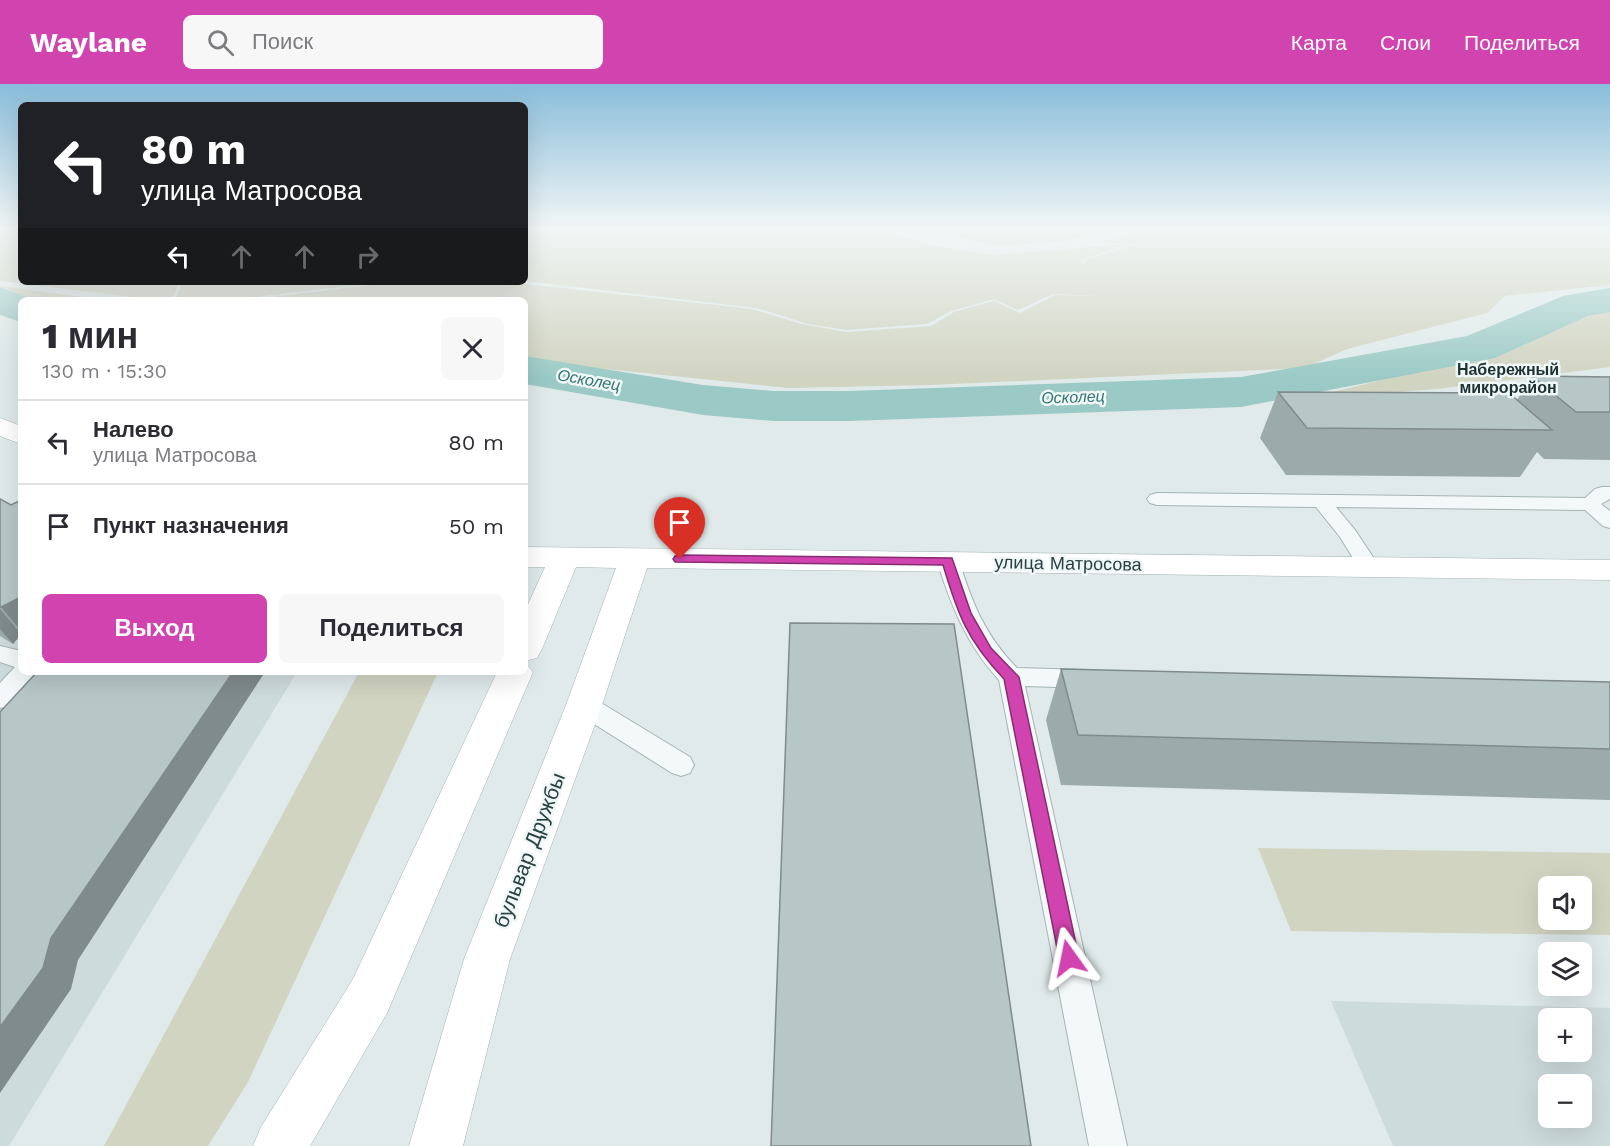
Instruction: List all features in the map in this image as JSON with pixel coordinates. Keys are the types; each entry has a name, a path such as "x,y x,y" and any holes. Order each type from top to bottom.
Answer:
{"main road":[{"path":"0,426 18,435"},
{"name":"улица Матросова","path":"528,557 1610,570"},
{"path":"528,642 565,558"},
{"name":"бульвар Дружбы","path":"436,1146 487,959 584,705 635,558"},
{"path":"280,1146 370,996 513,675"}],"lane":[{"path":"1590,504 1602,493 1610,493"},
{"path":"1157,499 1590,504 1610,522"},
{"path":"1322,502 1348,534 1368,566"},
{"path":"948,561 964,613 986,651 1011,677 1108,1146"},
{"path":"0,654 18,659"},
{"path":"0,699 22,675"},
{"path":"1011,677 1119,680"},
{"path":"584,705 681,765"}],"shaded area":[{"path":"18,539 18,675 295,675 9,1146 0,1146 0,549"},
{"path":"1331,1001 1610,1008 1610,1146 1393,1146"}],"green space":[{"path":"0,279 18,279 18,283 0,281"},
{"path":"528,279 1610,279 1610,285 1505,296 1487,313 1347,349 1305,368 931,385 788,388 587,367 528,357 528,297 272,297 371,285 528,284 752,309 802,324 846,332 931,326 954,312 994,301 1020,313 1055,295 1101,296 1053,294 1018,310 994,299 951,311 927,324 846,330 808,324 756,308 528,281"},
{"path":"33,285 178,285 172,297 132,297"},
{"path":"182,285 357,285 254,297 176,297"},
{"path":"0,286 82,297 28,297"},
{"path":"1610,311 1610,367 1437,389 1304,399 1522,346 1576,319"},
{"path":"357,675 437,675 248,1082 208,1146 104,1146"},
{"path":"1258,848 1610,853 1610,935 1291,931"}],"building":[{"path":"1532,376 1610,377 1610,412 1576,412"},
{"path":"1278,392 1509,393 1552,430 1307,428"},
{"path":"0,499 11,505 18,502 18,598 0,607"},
{"path":"790,623 954,624 1031,1146 771,1146"},
{"path":"1061,669 1610,682 1610,749 1078,735"},
{"path":"34,675 231,675 51,938 43,968 0,1027 0,712"}],"waterway":[{"name":"Осколец","path":"0,299 18,308"},
{"name":"Осколец","path":"528,371 703,400 774,406 849,406 1241,392 1479,348 1578,305 1610,300"}],"district":[{"name":"Набережный микрорайон","path":"1508,378"}],"route":[{"path":"680,559 948,561 964,613 986,651 1011,677 1069,958"}]}
